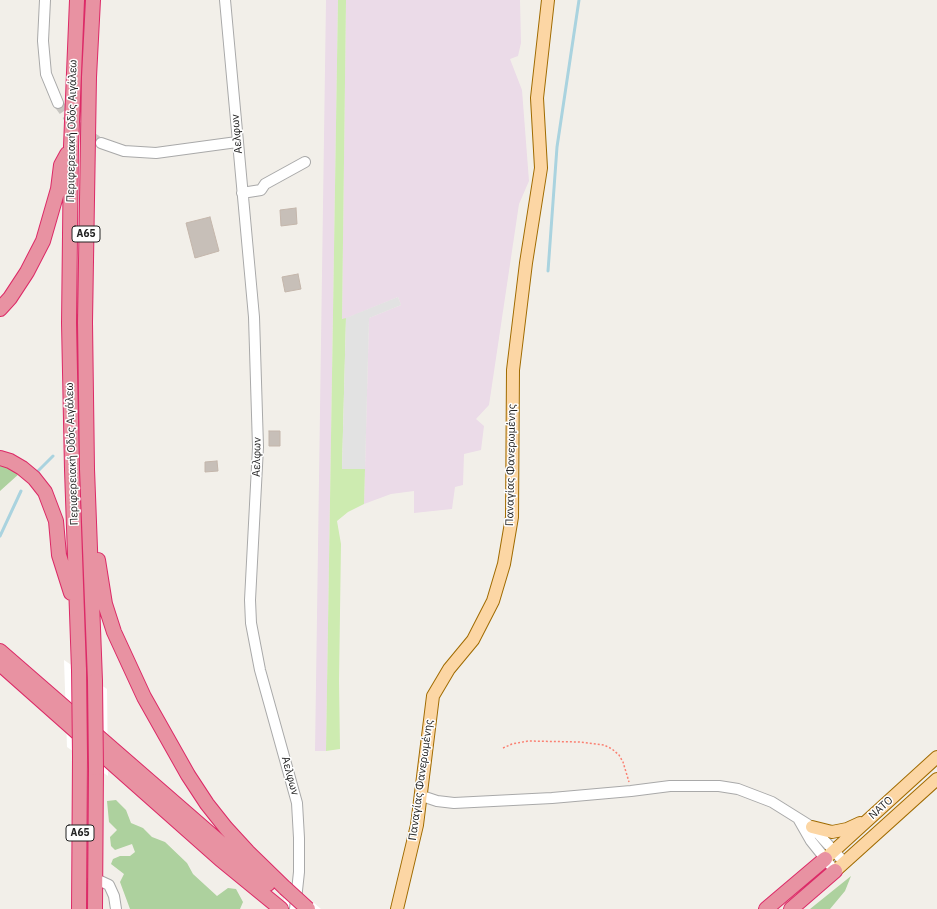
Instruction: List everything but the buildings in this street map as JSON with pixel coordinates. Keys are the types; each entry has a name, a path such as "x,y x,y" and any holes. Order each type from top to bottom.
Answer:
{"highway":[{"name":"Περιφερειακή Οδός Αιγάλεω","path":"77,0 71,146 70,395 79,670 79,909"},
{"name":"Περιφερειακή Οδός Αιγάλεω","path":"93,0 88,92 85,322 95,681 95,909"},
{"path":"0,309 10,298 27,272 43,241 58,189 62,165 71,146"},
{"path":"0,458 10,461 22,468 34,478 45,492 56,521 59,555 77,608"},
{"path":"90,538 100,563 105,604 114,632 144,697 188,775 207,804 248,852 284,898"},
{"path":"0,651 284,898 308,909"},
{"path":"0,664 220,859 302,909"},
{"path":"766,909 830,855"},
{"path":"791,909 840,867"}],"main road":[{"name":"Παναγίας Φανερωμένης","path":"397,909 417,825 422,796 424,757 433,696 449,669 473,640 493,601 504,564 512,517 513,370 526,263 541,168 537,98 548,0"},
{"name":"ΝΑΤΟ","path":"830,855 937,757"},
{"name":"ΝΑΤΟ","path":"840,867 937,779"},
{"path":"812,828 832,832 847,829 870,819"}],"street":[{"path":"45,0 43,41 46,74 58,103"},
{"name":"Αελφων","path":"225,0 254,317 258,448 250,600 251,623 260,670 297,803 299,872 295,909"},
{"path":"101,143 124,151 156,153 238,142"},
{"path":"242,193 261,190 265,184 305,162"},
{"path":"422,796 437,801 454,803 552,798 670,786 698,785 738,789 772,802 812,828 840,867"},
{"path":"799,820 811,841 830,855"},
{"path":"96,879 104,882 112,889 116,909"}],"path":[{"path":"503,748 512,744 528,741 579,742 604,745 612,748 623,762 631,791"}],"shaded area":[{"path":"326,0 338,0 326,751 315,751"},
{"path":"346,0 520,0 521,43 518,56 510,59 522,90 529,181 519,204 489,405 476,419 484,426 481,450 464,454 463,485 455,487 452,509 414,513 414,491 391,494 364,504 369,318 401,305 398,297 342,320"},
{"path":"398,297 401,305 369,318 365,469 342,469 346,318"}],"green space":[{"path":"338,0 346,0 342,319 346,318 342,468 365,469 364,504 348,512 337,521 341,544 339,681 340,749 326,751"},
{"path":"0,465 20,473 0,491"},
{"path":"116,800 126,810 131,823 143,828 152,837 165,842 187,863 193,874 217,896 228,888 236,889 243,902 240,909 130,909 120,882 124,874 111,864 113,859 120,856 130,856 135,852 132,844 115,850 111,846 110,837 117,830 109,822 107,801"},
{"path":"851,876 845,891 830,909 810,909"}],"pier":[{"path":"64,660 107,689 108,776 67,747"},
{"path":"286,879 321,909 283,909"}],"waterway":[{"path":"548,271 557,147 579,0"},
{"path":"37,472 53,456"},
{"path":"0,536 21,491"}],"tunnel":[{"path":"58,103 68,117 84,132 101,143"}]}
